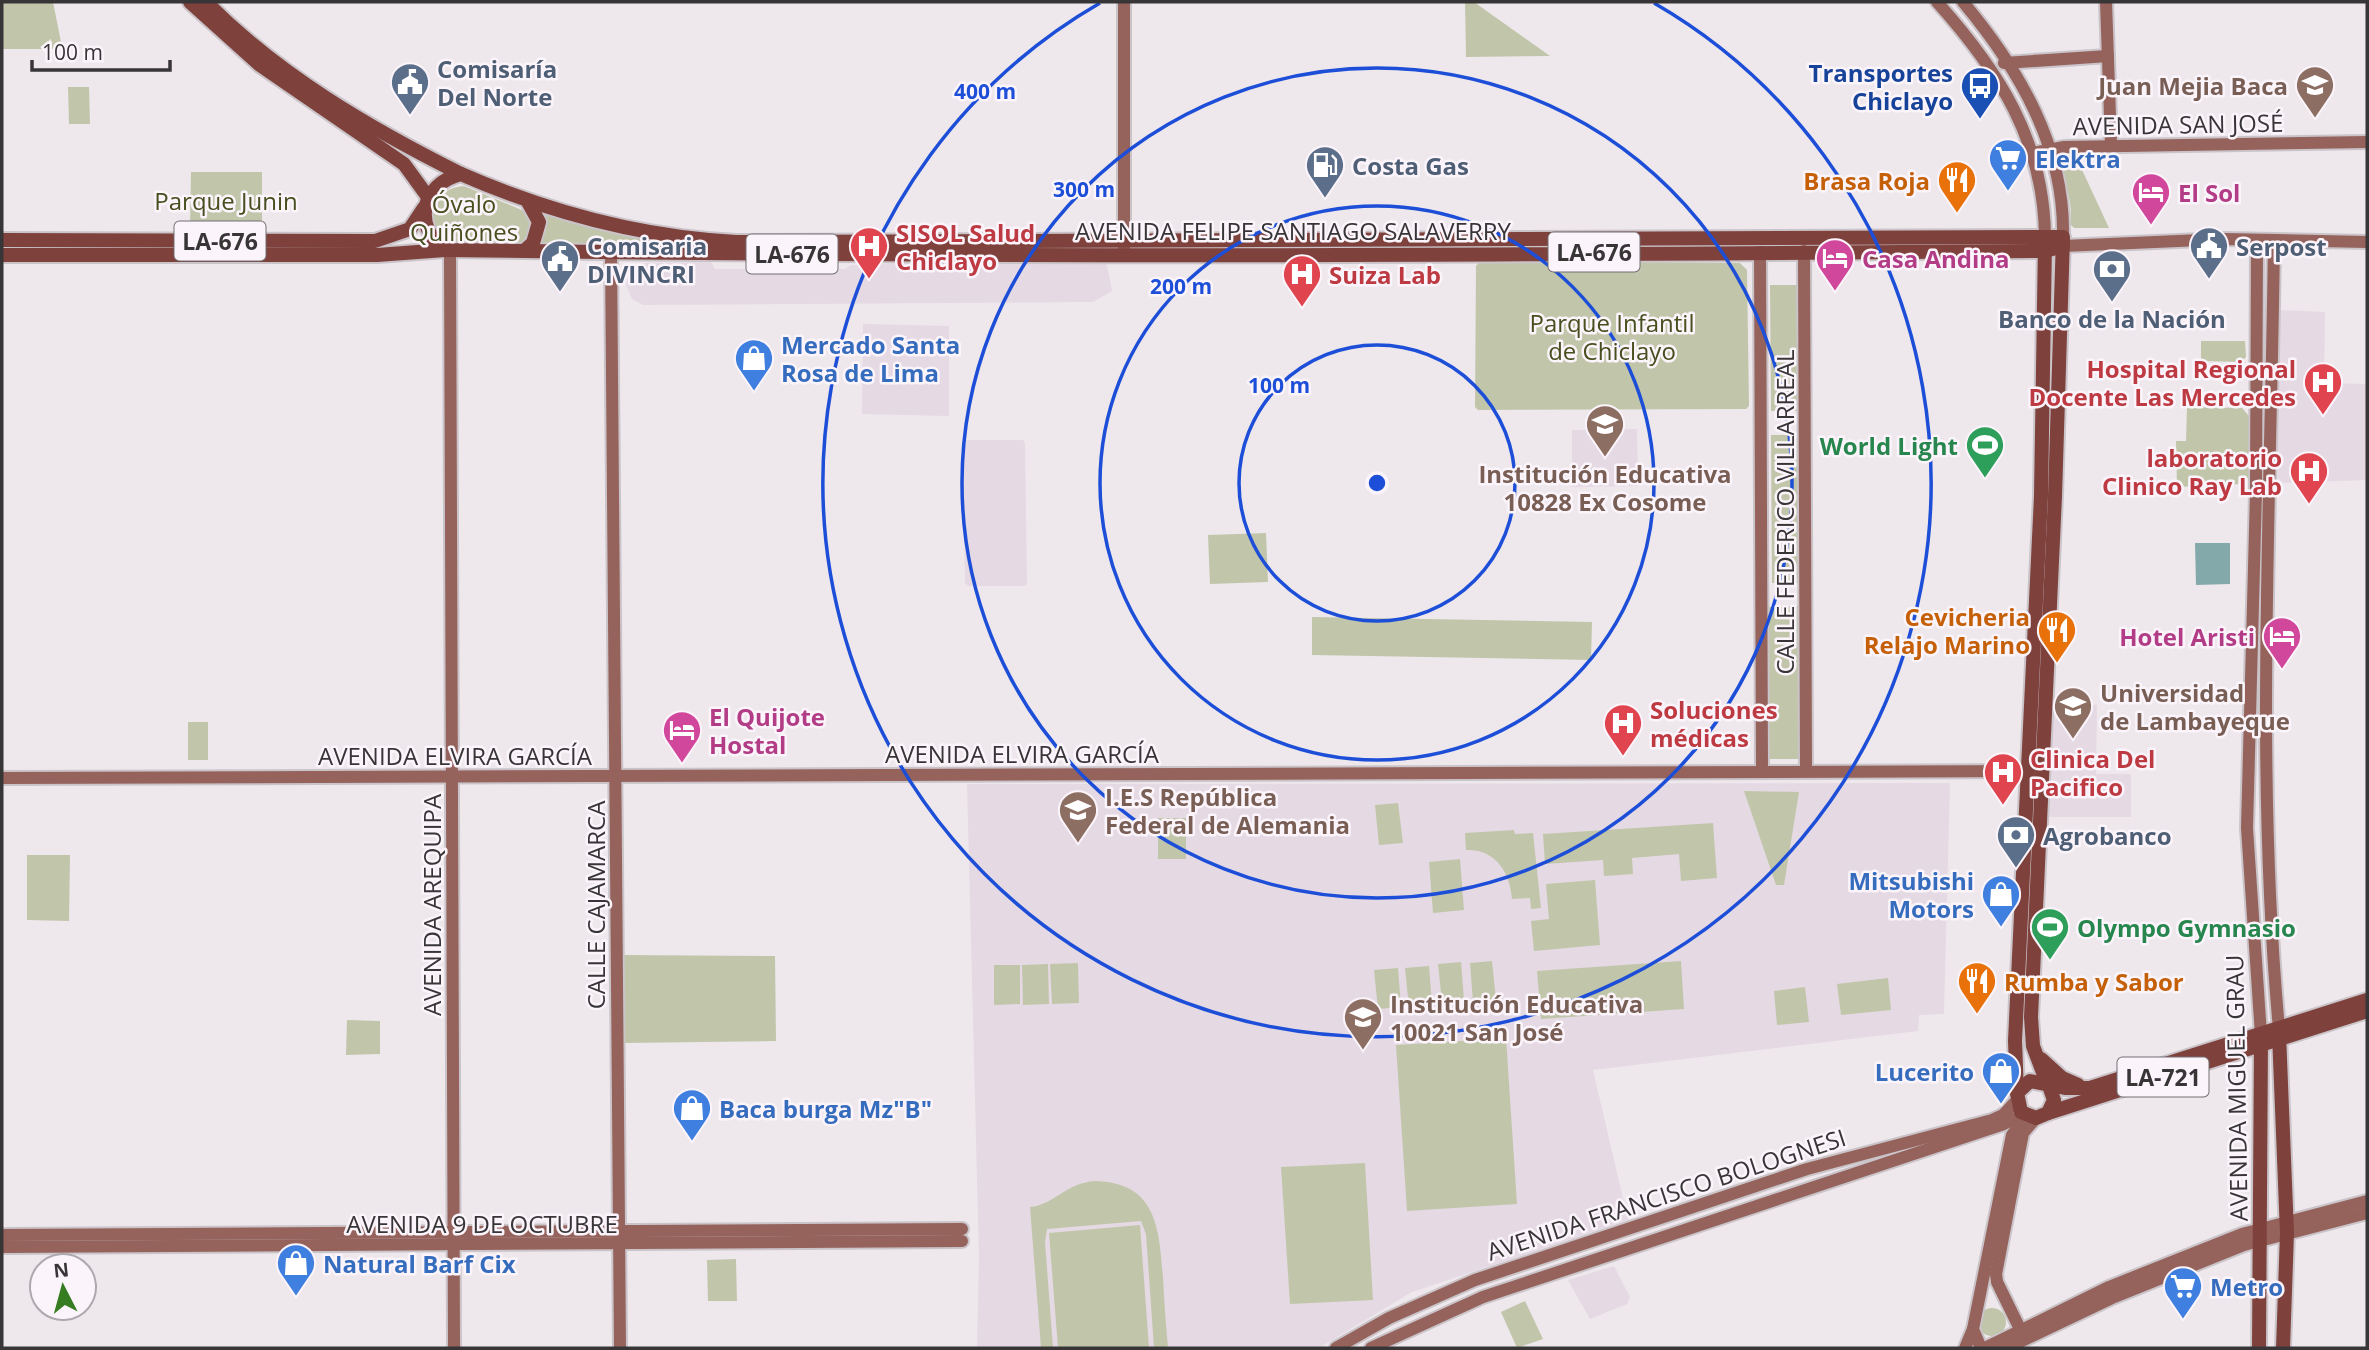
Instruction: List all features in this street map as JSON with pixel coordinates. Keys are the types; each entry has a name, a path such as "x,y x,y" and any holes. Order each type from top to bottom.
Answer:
{"main road":[{"path":"190,2 260,65 404,164 426,202 428,233 447,251"},
{"name":"LA-676","path":"206,2 285,71 387,135 461,174 528,202"},
{"path":"1124,2 1124,247"},
{"path":"1937,2 1989,64 2019,118 2042,182 2045,244 2043,601"},
{"path":"1963,2 2010,63 2036,111 2059,180 2063,242 2035,771 2015,1041 2028,1110 1996,1274 2001,1292 2025,1334"},
{"path":"2106,2 2111,145"},
{"path":"1989,64 2108,56"},
{"name":"AVENIDA SAN JOSÉ","path":"2033,153 2050,149 2111,145 2367,142"},
{"name":"LA-676","path":"2,240 375,241 410,229 442,181 461,174"},
{"path":"524,250 533,243 538,233 536,211 528,202"},
{"name":"AVENIDA FELIPE SANTIAGO SALAVERRY","path":"528,202 608,223 698,240 1124,247 1760,252 2063,242"},
{"name":"AVENIDA MIGUEL GRAU","path":"2256,240 2256,493 2247,828 2261,1040 2262,1234 2259,1348"},
{"name":"AVENIDA MIGUEL GRAU","path":"2274,240 2265,747 2266,842 2279,1035 2287,1227 2283,1348"},
{"path":"2063,242 2367,242"},
{"name":"AVENIDA FELIPE SANTIAGO SALAVERRY","path":"524,250 611,252 1124,247 2045,244"},
{"name":"LA-676","path":"2,255 377,256 447,251 524,250"},
{"name":"AVENIDA AREQUIPA","path":"447,251 454,1348"},
{"name":"CALLE FEDERICO VILLARREAL","path":"1804,251 1806,772"},
{"name":"CALLE CAJAMARCA","path":"611,252 620,1348"},
{"name":"CALLE FEDERICO VILLARREAL","path":"1760,252 1762,772"},
{"path":"1965,1348 1973,1329 2012,1132 2028,1110 2054,1100 2034,1046 2031,1017 2035,771"},
{"name":"AVENIDA ELVIRA GARCÍA","path":"2,778 2035,771"},
{"name":"AVENIDA FRANCISCO BOLOGNESI","path":"2279,1035 2367,1000"},
{"name":"AVENIDA FRANCISCO BOLOGNESI","path":"2048,1085 2090,1088 2367,1011"},
{"name":"AVENIDA FRANCISCO BOLOGNESI","path":"1336,1348 1389,1318 1475,1280 1807,1169 2028,1110 2261,1040"},
{"name":"LA-721","path":"2034,1046 2040,1059 2056,1074 2075,1085 2090,1088"},
{"name":"LA-721","path":"2028,1110 2030,1080 2048,1085"},
{"name":"AVENIDA FRANCISCO BOLOGNESI","path":"1371,1348 1483,1297 1981,1132 2028,1110"},
{"path":"1981,1132 2000,1131 2005,1135 2008,1156"},
{"path":"1973,1329 1983,1348 2025,1334 2146,1271 2367,1201"},
{"path":"2287,1227 2367,1213"},
{"name":"AVENIDA 9 DE OCTUBRE","path":"2,1235 453,1239"},
{"name":"AVENIDA 9 DE OCTUBRE","path":"2,1247 453,1239 962,1235"},
{"path":"1981,1291 1989,1286 2001,1292"},
{"path":"2007,1348 2025,1334"}],"shaded area":[{"name":"SISOL Salud Chiclayo","path":"1097,257 1107,265 1112,291 1093,302 643,305 632,299 626,285 629,269 642,263 711,262 715,269 845,269 851,265"},
{"name":"Hospital Regional Docente Las Mercedes","path":"2278,310 2325,312 2324,383 2367,384 2367,480 2282,483 2278,478"},
{"path":"863,324 949,326 949,416 862,414"},
{"name":"Institución Educativa 10828 Ex Cosome","path":"1637,429 1638,486 1572,487 1572,430"},
{"path":"967,440 1023,440 1025,443 1027,584 1024,586 968,586 965,583 963,443"},
{"name":"Universidad de Lambayeque","path":"2051,705 2097,705 2096,774 2131,774 2131,817 2048,817"},
{"name":"Institución Educativa 10021 San José","path":"1950,783 1944,1014 1919,1015 1918,1031 1593,1070 1628,1220 1412,1292 1319,1348 977,1348 979,1258 967,784"},
{"path":"1614,1266 1630,1297 1627,1304 1590,1319 1568,1280"}],"green space":[{"path":"2,2 53,2 61,42 57,49 2,49"},
{"path":"1465,2 1474,2 1550,56 1466,57"},
{"path":"68,87 89,87 90,124 69,124"},
{"path":"2062,158 2077,159 2109,228 2074,228 2070,224 2070,204 2062,173"},
{"name":"Parque Junin","path":"191,172 262,172 262,229 190,229"},
{"name":"Óvalo Quiñones","path":"464,186 529,213 536,230 524,244 464,247 446,242 431,228 431,210 435,201 443,194 452,188"},
{"path":"545,212 695,248 539,246 546,230"},
{"name":"Parque Infantil de Chiclayo","path":"1480,261 1740,263 1747,270 1749,406 1746,409 1478,410 1475,407 1476,266"},
{"path":"1770,285 1797,285 1799,411 1771,411"},
{"path":"2201,341 2245,341 2246,357 2241,362 2201,361"},
{"path":"2187,407 2242,408 2249,416 2249,476 2243,484 2177,487 2176,441 2186,441"},
{"path":"1771,435 1799,435 1799,583 1772,583"},
{"path":"1266,533 1268,582 1210,584 1208,535"},
{"path":"1799,606 1800,759 1768,759 1767,607"},
{"path":"1312,617 1592,622 1591,660 1312,655"},
{"path":"188,722 208,722 208,760 188,760"},
{"path":"1744,791 1799,792 1784,885 1776,885"},
{"path":"1398,803 1403,843 1379,845 1375,805"},
{"path":"1158,818 1186,818 1186,859 1158,859"},
{"path":"1713,823 1717,878 1681,881 1679,854 1632,858 1633,874 1604,876 1603,860 1545,864 1543,834"},
{"path":"1514,830 1515,834 1533,833 1541,908 1531,909 1530,898 1512,899 1508,880 1499,864 1486,854 1466,850 1465,833"},
{"path":"27,855 70,855 69,921 27,920"},
{"path":"1460,859 1464,910 1433,913 1429,862"},
{"path":"1595,880 1600,945 1534,951 1531,921 1549,919 1546,884"},
{"path":"622,955 775,956 776,1041 623,1043"},
{"path":"1492,961 1496,1000 1473,1002 1470,963"},
{"path":"1681,961 1684,1009 1541,1019 1537,971"},
{"path":"1461,962 1464,1000 1442,1002 1438,964"},
{"path":"1078,963 1079,1003 1052,1004 1050,964"},
{"path":"1048,964 1049,1004 1023,1005 1022,965"},
{"path":"994,965 1020,965 1020,1004 994,1005"},
{"path":"1429,966 1432,1005 1409,1007 1405,968"},
{"path":"1398,968 1401,1007 1378,1009 1374,970"},
{"path":"1888,978 1891,1010 1841,1015 1837,984"},
{"path":"1805,987 1809,1022 1777,1025 1774,991"},
{"path":"347,1020 380,1021 380,1054 346,1055"},
{"path":"1506,1038 1517,1204 1407,1211 1396,1045"},
{"path":"1365,1163 1373,1300 1290,1304 1281,1167"},
{"path":"1094,1181 1115,1183 1131,1190 1151,1211 1159,1241 1168,1348 1154,1348 1146,1234 1141,1221 1047,1229 1045,1242 1053,1348 1041,1348 1030,1207 1046,1203 1075,1186"},
{"path":"1140,1225 1149,1348 1058,1348 1049,1233"},
{"path":"736,1259 737,1301 708,1301 707,1260"},
{"path":"1525,1301 1543,1339 1517,1348 1501,1312"},
{"path":"1992,1308 2002,1312 2006,1322 2002,1332 1992,1336 1982,1332 1978,1322 1982,1312"}],"water":[{"path":"2195,543 2230,543 2230,584 2196,585"}],"place":[{"name":"Comisaría Del Norte","path":"410,116"},
{"name":"Juan Mejia Baca","path":"2315,119"},
{"name":"Transportes Chiclayo","path":"1980,120"},
{"name":"Elektra","path":"2008,192"},
{"name":"Costa Gas","path":"1325,199"},
{"name":"Brasa Roja","path":"1957,214"},
{"name":"El Sol","path":"2151,226"},
{"name":"SISOL Salud Chiclayo","path":"869,280"},
{"name":"Serpost","path":"2209,280"},
{"name":"Casa Andina","path":"1835,292"},
{"name":"Comisaria DIVINCRI","path":"560,293"},
{"name":"Banco de la Nación","path":"2112,303"},
{"name":"Suiza Lab","path":"1302,308"},
{"name":"Mercado Santa Rosa de Lima","path":"754,392"},
{"name":"Hospital Regional Docente Las Mercedes","path":"2323,416"},
{"name":"Institución Educativa 10828 Ex Cosome","path":"1605,458"},
{"name":"World Light","path":"1985,479"},
{"name":"laboratorio Clinico Ray Lab","path":"2309,505"},
{"name":"Cevicheria Relajo Marino","path":"2057,664"},
{"name":"Hotel Aristi","path":"2282,670"},
{"name":"Universidad de Lambayeque","path":"2073,740"},
{"name":"Soluciones médicas","path":"1623,757"},
{"name":"El Quijote Hostal","path":"682,764"},
{"name":"Clinica Del Pacifico","path":"2003,806"},
{"name":"I.E.S República Federal de Alemania","path":"1078,844"},
{"name":"Agrobanco","path":"2016,869"},
{"name":"Mitsubishi Motors","path":"2001,928"},
{"name":"Olympo Gymnasio","path":"2050,961"},
{"name":"Rumba y Sabor","path":"1977,1015"},
{"name":"Institución Educativa 10021 San José","path":"1363,1051"},
{"name":"Lucerito","path":"2001,1105"},
{"name":"Baca burga Mz\"B\"","path":"692,1142"},
{"name":"Natural Barf Cix","path":"296,1297"},
{"name":"Metro","path":"2183,1320"}]}
